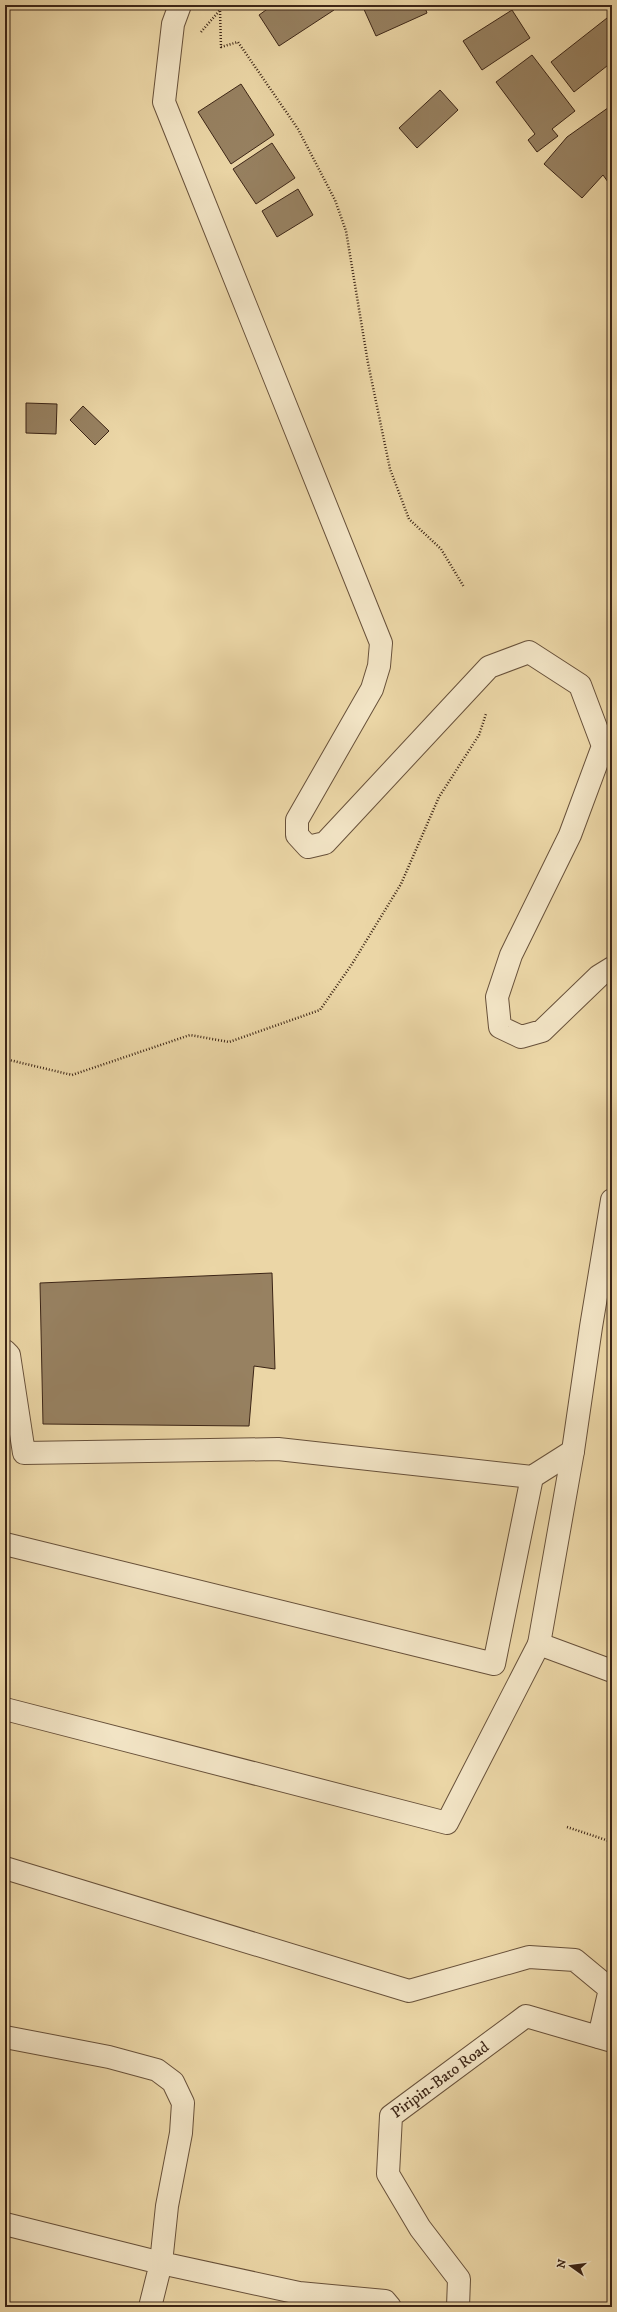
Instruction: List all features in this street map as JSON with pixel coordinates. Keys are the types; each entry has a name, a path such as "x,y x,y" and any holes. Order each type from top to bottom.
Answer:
{"street":[{"path":"180,5 173,24 164,102 381,643 379,666 372,690 297,820 297,835 308,846 325,843 489,666 529,652 580,685 603,746 570,835 511,955 497,997 500,1027 521,1037 542,1031 599,976 612,968"},
{"path":"5,1709 447,1824 539,1644 573,1451 590,1327 612,1200"},
{"path":"5,1351 9,1355 24,1452 278,1449 532,1477 573,1451"},
{"path":"5,1544 494,1664 532,1477"},
{"path":"539,1644 612,1671"},
{"path":"5,1868 409,1990 529,1957 575,1960 610,1989 606,2039"},
{"name":"Piripin-Bato Road","path":"458,2307 459,2279 420,2228 388,2174 391,2116 526,2016 606,2039"},
{"path":"5,2037 109,2057 157,2070 173,2082 183,2103 181,2133 167,2206 161,2263 150,2307"},
{"path":"5,2224 161,2263 298,2300 385,2301 390,2307"}],"path":[{"path":"200,33 220,10 221,47 238,42 298,129 335,200 346,230 368,363 390,469 409,519 441,549 464,587"},
{"path":"5,1059 72,1075 190,1035 229,1042 320,1010 352,964 401,884 439,797 479,734 490,701 489,666"},
{"path":"567,1826 612,1842"}],"building":[{"path":"273,5 331,5 334,10 279,46 259,15"},
{"path":"362,5 424,5 427,13 376,36"},
{"path":"512,10 530,38 482,70 463,41"},
{"path":"607,18 612,25 612,62 574,92 551,62"},
{"path":"532,55 575,111 552,129 558,136 537,152 528,140 535,134 496,82"},
{"path":"241,84 274,135 231,164 198,112"},
{"path":"440,90 458,110 417,148 399,128"},
{"path":"612,105 612,178 608,182 603,175 582,198 544,164 567,137"},
{"path":"272,143 295,178 256,204 233,169"},
{"path":"298,189 313,215 277,237 262,211"},
{"path":"26,403 57,404 56,434 26,433"},
{"path":"83,406 109,431 95,445 70,420"},
{"path":"272,1273 275,1369 254,1366 249,1426 43,1424 40,1283"}]}
